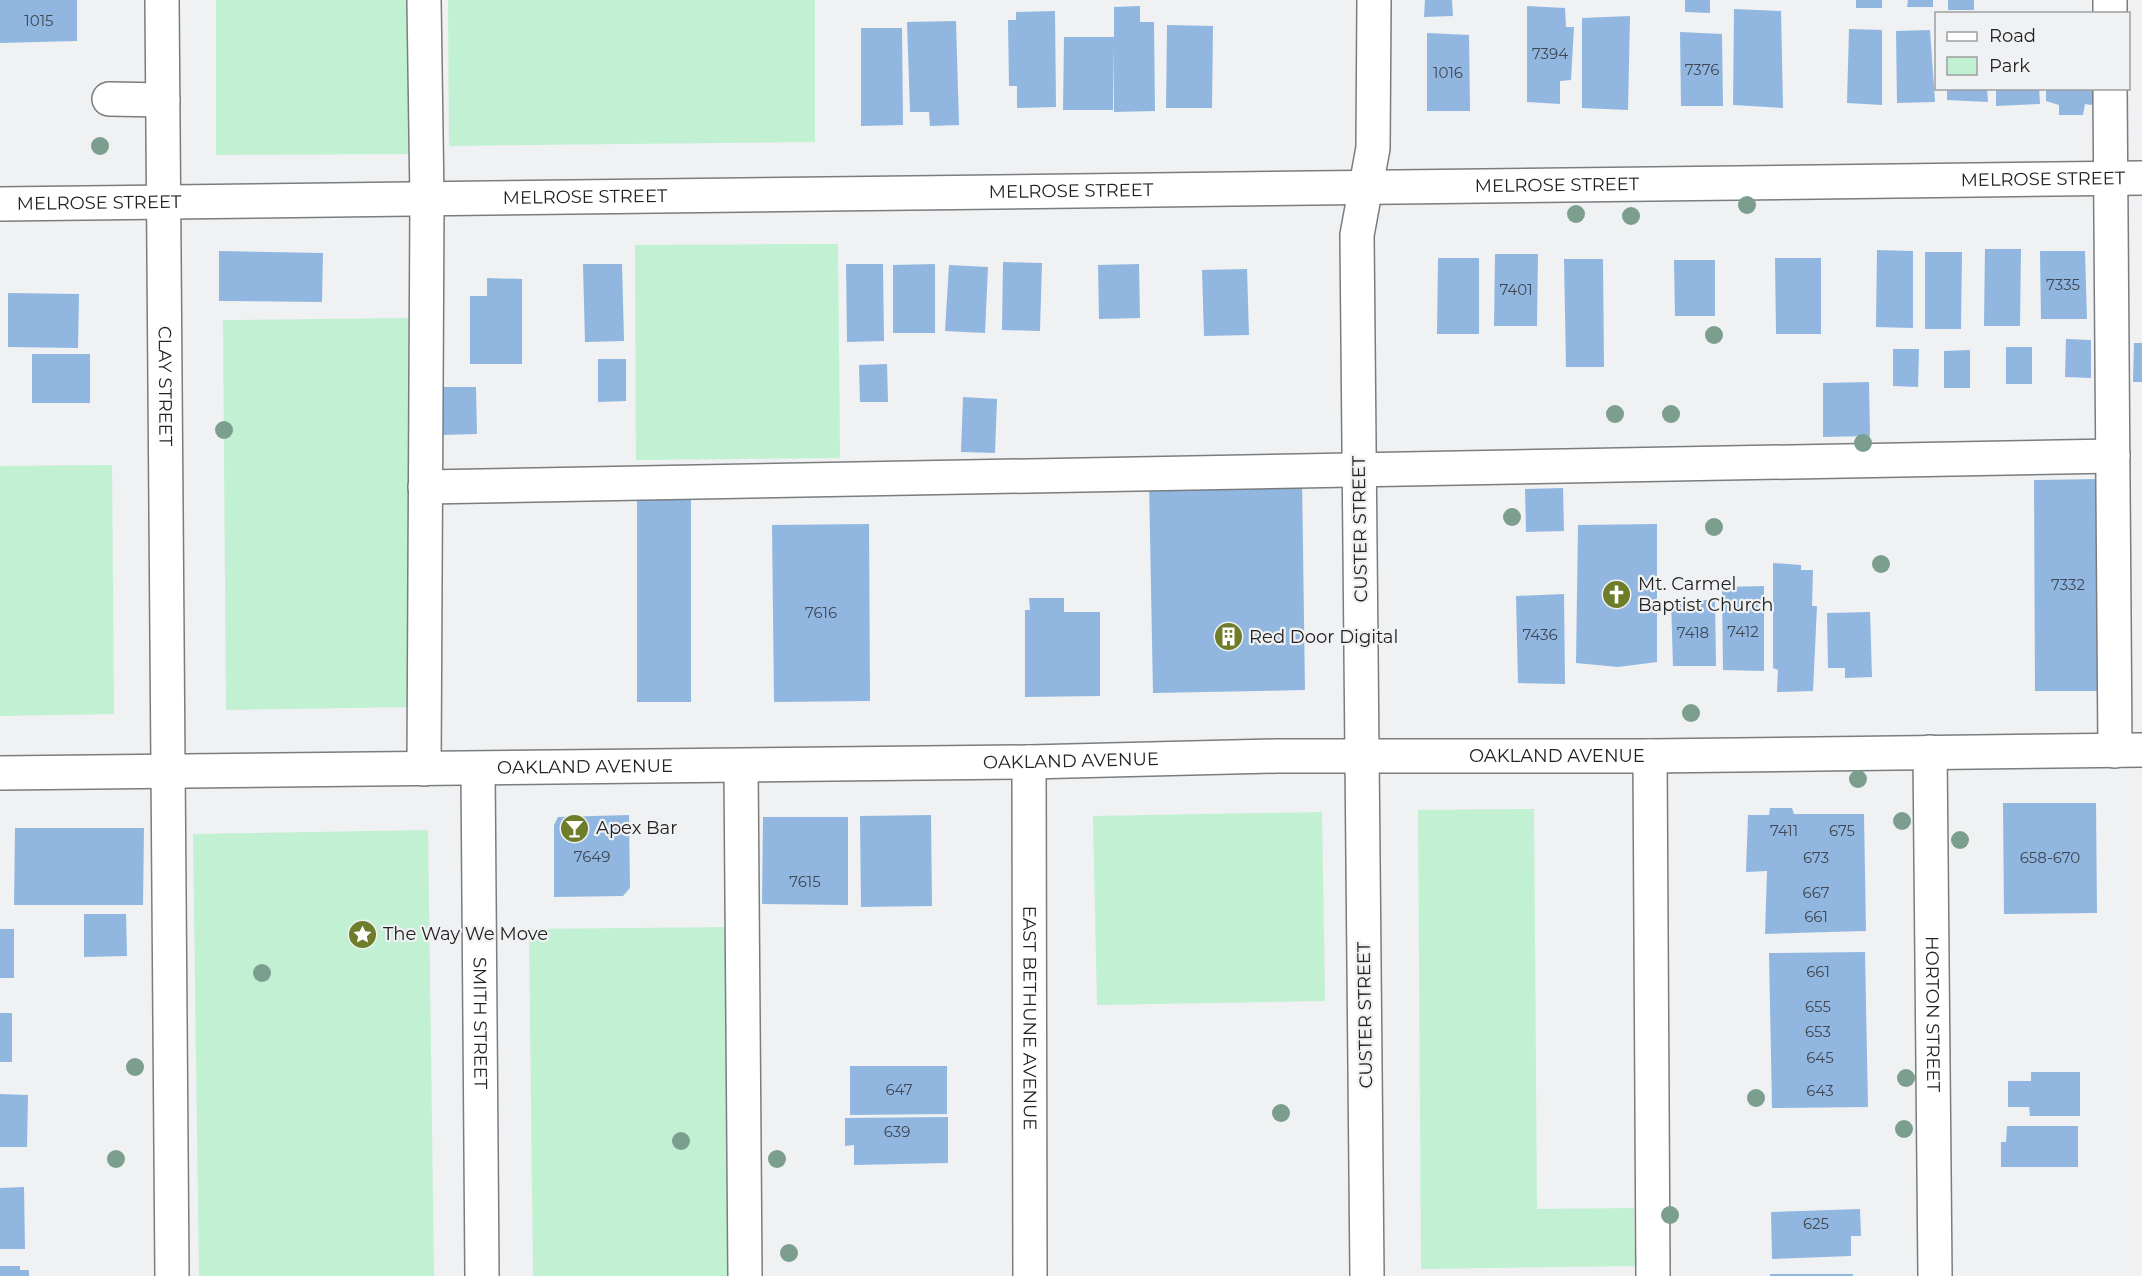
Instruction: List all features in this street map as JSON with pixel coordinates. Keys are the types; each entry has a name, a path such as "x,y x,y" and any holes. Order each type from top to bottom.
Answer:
{"street":[{"name":"CLAY STREET","path":"162,0 169,771 166,814 172,1276"},
{"path":"424,0 427,200 424,769"},
{"name":"CUSTER STREET","path":"1367,1276 1357,235 1373,148 1374,0"},
{"path":"2110,90 2126,178 2113,456 2128,750"},
{"path":"109,99 163,100"},
{"name":"MELROSE STREET","path":"0,204 2126,178"},
{"path":"425,487 2113,456"},
{"name":"OAKLAND AVENUE","path":"0,773 741,766 1276,756 1650,756 2128,750"},
{"name":"HORTON STREET","path":"1930,752 1935,1276"},
{"path":"1650,756 1653,1276"},
{"name":"EAST BETHUNE AVENUE","path":"1029,762 1030,1276"},
{"path":"741,766 745,1276"},
{"name":"SMITH STREET","path":"478,769 482,1276"}],"green space":[{"path":"216,0 413,0 415,154 216,155"},
{"path":"448,0 815,0 815,142 449,146"},
{"path":"838,244 840,458 636,460 635,245"},
{"path":"409,318 413,707 226,710 223,320"},
{"path":"112,465 114,714 0,716 0,466"},
{"path":"1534,809 1537,1209 1634,1208 1635,1266 1421,1269 1418,810"},
{"path":"1322,812 1325,1001 1097,1005 1093,816"},
{"path":"428,830 434,1276 199,1276 193,834"},
{"path":"729,927 732,1276 533,1276 529,929"}],"building":[{"path":"0,0 77,0 77,41 0,43"},
{"path":"1425,0 1452,0 1453,16 1424,17"},
{"path":"1685,0 1710,0 1710,13 1685,12"},
{"path":"1856,0 1882,0 1882,8 1856,8"},
{"path":"1908,0 1933,0 1933,7 1907,7"},
{"path":"1948,0 1974,0 1974,10 1948,10"},
{"path":"1140,6 1140,22 1154,22 1155,111 1114,112 1114,45 1113,110 1063,110 1064,37 1114,37 1114,7"},
{"path":"1527,6 1565,8 1566,27 1574,27 1571,80 1560,81 1560,104 1527,102"},
{"path":"1734,9 1781,11 1783,108 1733,105"},
{"path":"1055,11 1056,107 1017,108 1017,86 1009,86 1008,20 1016,20 1016,12"},
{"path":"1630,16 1628,110 1582,108 1582,18"},
{"path":"956,21 959,125 930,126 929,112 910,112 907,22"},
{"path":"1167,25 1213,26 1212,108 1166,108"},
{"path":"861,28 902,28 903,125 861,126"},
{"path":"1849,29 1882,30 1882,105 1847,103"},
{"path":"1930,30 1935,102 1897,103 1896,31"},
{"path":"1680,32 1722,34 1723,106 1681,106"},
{"path":"1427,33 1469,35 1470,111 1427,111"},
{"path":"1947,90 1987,90 1988,102 1947,100"},
{"path":"1996,90 2039,90 2040,104 1996,106"},
{"path":"2046,90 2097,90 2097,99 2091,105 2085,104 2083,115 2059,115 2059,105 2046,101"},
{"path":"1985,249 2021,249 2020,326 1984,326"},
{"path":"1877,250 1913,251 1913,328 1876,327"},
{"path":"219,251 323,253 322,302 219,301"},
{"path":"2040,251 2085,251 2087,319 2041,319"},
{"path":"1925,252 1962,252 1961,329 1925,329"},
{"path":"1495,254 1538,254 1537,326 1494,326"},
{"path":"1438,258 1479,258 1479,334 1437,334"},
{"path":"1775,258 1821,258 1821,334 1776,334"},
{"path":"1564,259 1603,259 1604,367 1566,367"},
{"path":"1674,260 1715,260 1715,316 1675,316"},
{"path":"1003,262 1042,263 1040,331 1002,330"},
{"path":"583,264 622,264 624,341 585,342"},
{"path":"846,264 883,264 884,341 847,342"},
{"path":"935,264 935,333 893,333 893,265"},
{"path":"1139,264 1140,318 1099,319 1098,265"},
{"path":"949,265 988,267 985,333 945,331"},
{"path":"1247,269 1249,335 1204,336 1202,270"},
{"path":"487,278 522,279 522,364 470,364 470,296 487,296"},
{"path":"8,293 79,294 78,348 8,347"},
{"path":"2066,339 2091,340 2091,378 2065,377"},
{"path":"2134,343 2142,343 2142,382 2133,382"},
{"path":"2006,347 2032,347 2032,384 2006,384"},
{"path":"1893,349 1919,349 1918,387 1893,386"},
{"path":"1970,350 1970,388 1944,388 1944,351"},
{"path":"32,354 90,354 90,403 32,403"},
{"path":"598,359 626,359 626,401 598,402"},
{"path":"887,364 888,402 860,402 859,365"},
{"path":"1869,382 1870,436 1823,437 1823,383"},
{"path":"443,387 476,387 477,434 443,435"},
{"path":"963,397 997,399 995,453 961,452"},
{"name":"Red Door Digital","path":"1302,479 1305,690 1153,693 1149,482"},
{"path":"2101,479 2102,691 2035,691 2034,480"},
{"path":"1563,488 1564,531 1526,532 1525,489"},
{"path":"637,494 691,494 691,702 637,702"},
{"path":"869,524 870,701 774,702 772,525"},
{"name":"Mt. Carmel Baptist Church","path":"1657,524 1657,662 1618,667 1576,663 1578,525"},
{"path":"1773,563 1801,565 1801,570 1813,570 1812,606 1817,606 1813,691 1777,692 1778,670 1773,668"},
{"path":"1764,586 1764,671 1723,670 1722,587"},
{"path":"1564,594 1565,684 1518,683 1516,596"},
{"path":"1029,598 1064,598 1064,612 1100,612 1100,696 1025,697 1025,610 1030,610"},
{"path":"1671,600 1715,600 1716,666 1673,666"},
{"path":"1870,612 1872,677 1845,678 1845,668 1828,668 1827,613"},
{"path":"2003,803 2096,803 2097,913 2004,914"},
{"path":"1770,808 1792,808 1794,814 1864,814 1866,931 1765,934 1767,871 1746,872 1748,815 1769,815"},
{"path":"629,815 630,888 623,896 554,897 554,825 558,817"},
{"path":"931,815 932,906 861,907 860,816"},
{"path":"763,817 848,817 848,905 762,904"},
{"path":"15,828 144,828 143,905 14,905"},
{"path":"84,914 126,914 127,956 84,957"},
{"path":"0,929 14,929 14,978 0,978"},
{"path":"1865,952 1868,1107 1772,1108 1769,953"},
{"path":"0,1013 12,1013 12,1062 0,1062"},
{"path":"850,1066 947,1066 947,1114 850,1115"},
{"path":"2031,1072 2080,1072 2080,1116 2030,1116 2029,1107 2008,1107 2008,1081 2031,1081"},
{"path":"0,1094 28,1095 27,1147 0,1147"},
{"path":"948,1117 948,1163 854,1165 854,1145 845,1146 845,1118"},
{"path":"2007,1126 2078,1126 2078,1167 2001,1167 2001,1142 2006,1142"},
{"path":"24,1187 25,1249 0,1249 0,1188"},
{"path":"1860,1209 1861,1236 1851,1236 1851,1256 1772,1259 1771,1212"},
{"path":"0,1266 20,1266 20,1270 29,1270 29,1276 0,1276"},
{"path":"1770,1274 1853,1274 1853,1276 1770,1276"}],"place":[{"name":"Mt. Carmel Baptist Church","path":"1617,594"},
{"name":"Red Door Digital","path":"1228,637"},
{"name":"Apex Bar","path":"575,828"},
{"name":"The Way We Move","path":"362,934"}]}
